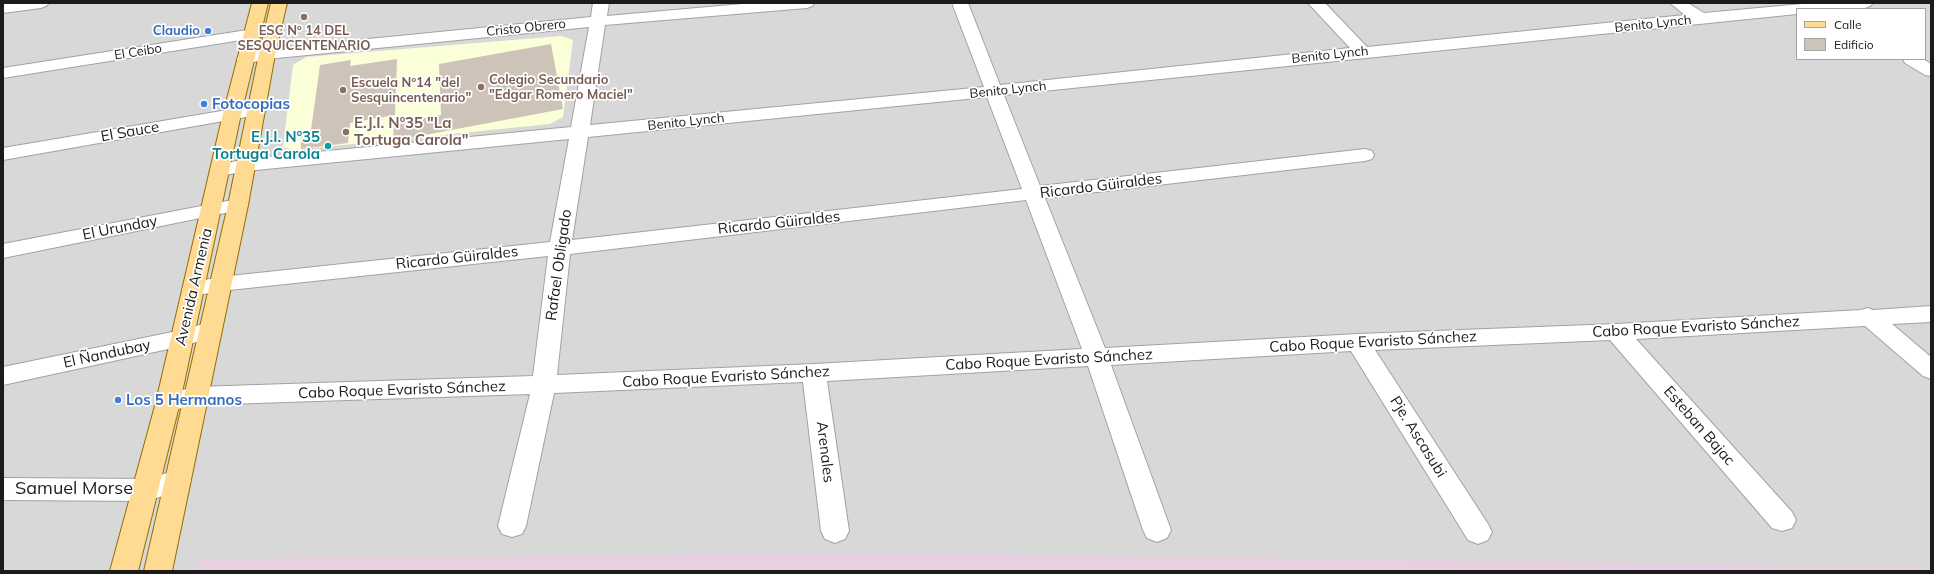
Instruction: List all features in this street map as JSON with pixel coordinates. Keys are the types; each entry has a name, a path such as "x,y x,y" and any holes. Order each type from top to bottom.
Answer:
{"main road":[{"name":"Avenida Armenia","path":"124,571 168,402 212,211 232,114 260,3"},
{"name":"Avenida Armenia","path":"158,571 238,205 267,54 279,3"}],"street":[{"path":"3,8 41,3"},
{"name":"Cristo Obrero","path":"245,59 267,54 600,12 807,3"},
{"path":"960,3 1096,356 1157,530"},
{"path":"1316,3 1363,52"},
{"path":"1678,3 1701,19"},
{"name":"Benito Lynch","path":"1826,8 1865,3"},
{"name":"Benito Lynch","path":"220,170 246,165 1796,9"},
{"name":"Rafael Obligado","path":"512,526 544,385 560,248 600,12"},
{"name":"El Ceibo","path":"3,73 273,31"},
{"path":"1914,60 1931,71"},
{"name":"El Sauce","path":"3,154 257,110"},
{"name":"Ricardo Güiraldes","path":"193,289 220,284 560,248 1365,155"},
{"name":"El Urunday","path":"3,251 238,205"},
{"name":"Cabo Roque Evaristo Sánchez","path":"168,402 196,396 544,385 814,373 1358,342 1616,332 1868,316 1931,314"},
{"path":"1868,316 1931,370"},
{"name":"El Ñandubay","path":"3,376 182,338 210,330"},
{"name":"Esteban Bajac","path":"1616,332 1782,520"},
{"name":"Pje. Ascasubi","path":"1358,342 1478,532"},
{"name":"Arenales","path":"814,373 835,531"},
{"name":"Samuel Morse","path":"3,489 146,490 178,481"}],"shaded area":[{"path":"3,3 1931,3 1931,571 3,571"},
{"name":"Colegio Secundario \"Edgar Romero Maciel\"","path":"561,36 573,40 563,117 550,124 294,150 283,147 293,65 306,57"},
{"path":"880,553 1931,567 1931,571 197,571 199,559"}],"building":[{"name":"Colegio Secundario \"Edgar Romero Maciel\"","path":"551,44 563,109 393,141 394,124 441,115 439,64"},
{"name":"Escuela Nº14 \"del Sesquincentenario\"","path":"397,59 395,115 350,123 348,143 301,149 301,132 311,130 320,65 351,60 350,66"}],"place":[{"name":"ESC Nº 14 DEL SESQUICENTENARIO","path":"304,17"},
{"name":"Claudio","path":"208,31"},
{"name":"Colegio Secundario \"Edgar Romero Maciel\"","path":"481,87"},
{"name":"Escuela Nº14 \"del Sesquincentenario\"","path":"343,90"},
{"name":"Fotocopias","path":"204,104"},
{"name":"E.J.I. Nº35 \"La Tortuga Carola\"","path":"346,132"},
{"name":"E.J.I. Nº35 Tortuga Carola","path":"328,146"},
{"name":"Los 5 Hermanos","path":"118,400"}]}
